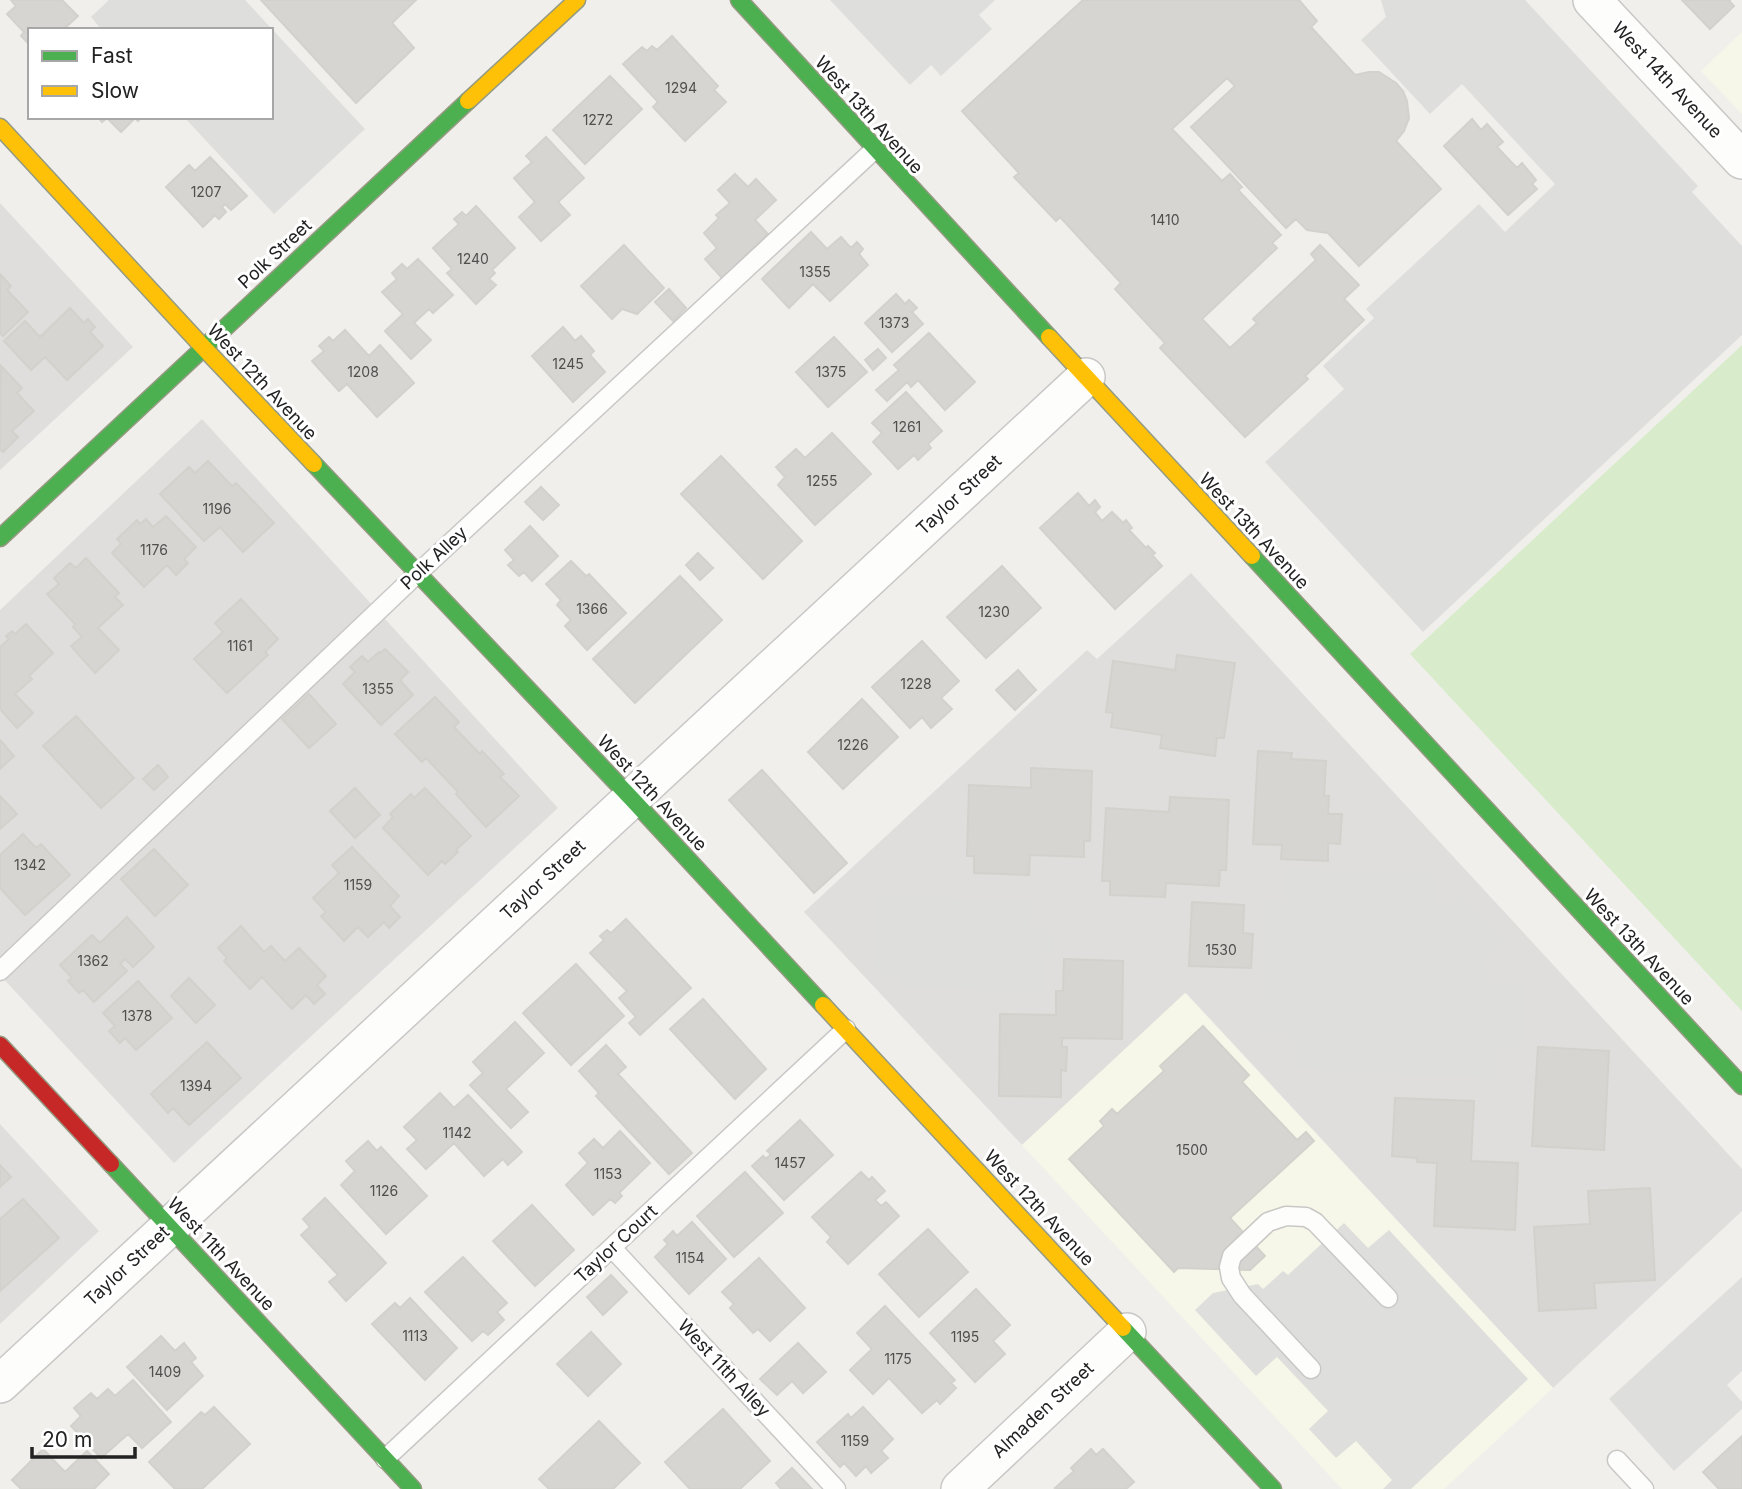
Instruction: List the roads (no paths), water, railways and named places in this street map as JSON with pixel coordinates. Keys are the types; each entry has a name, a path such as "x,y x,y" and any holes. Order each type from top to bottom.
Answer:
{"street":[{"name":"Polk Street","path":"0,537 577,0"},
{"name":"West 13th Avenue","path":"738,0 1742,1086"},
{"name":"West 14th Avenue","path":"1592,0 1739,152"},
{"name":"West 12th Avenue","path":"0,127 155,296 631,798 1273,1489"},
{"name":"Taylor Street","path":"0,1384 1086,377"},
{"name":"West 11th Avenue","path":"0,1045 413,1489"},
{"name":"Almaden Street","path":"960,1489 1127,1332"}],"lane":[{"name":"Polk Alley","path":"0,971 418,573 874,150"},
{"name":"Taylor Court","path":"385,1459 846,1029"},
{"path":"1311,1369 1242,1295 1231,1279 1229,1267 1232,1256 1268,1222 1286,1216 1306,1217 1322,1227 1388,1298"},
{"name":"West 11th Alley","path":"612,1248 836,1489"},
{"path":"1617,1460 1644,1489"}]}
